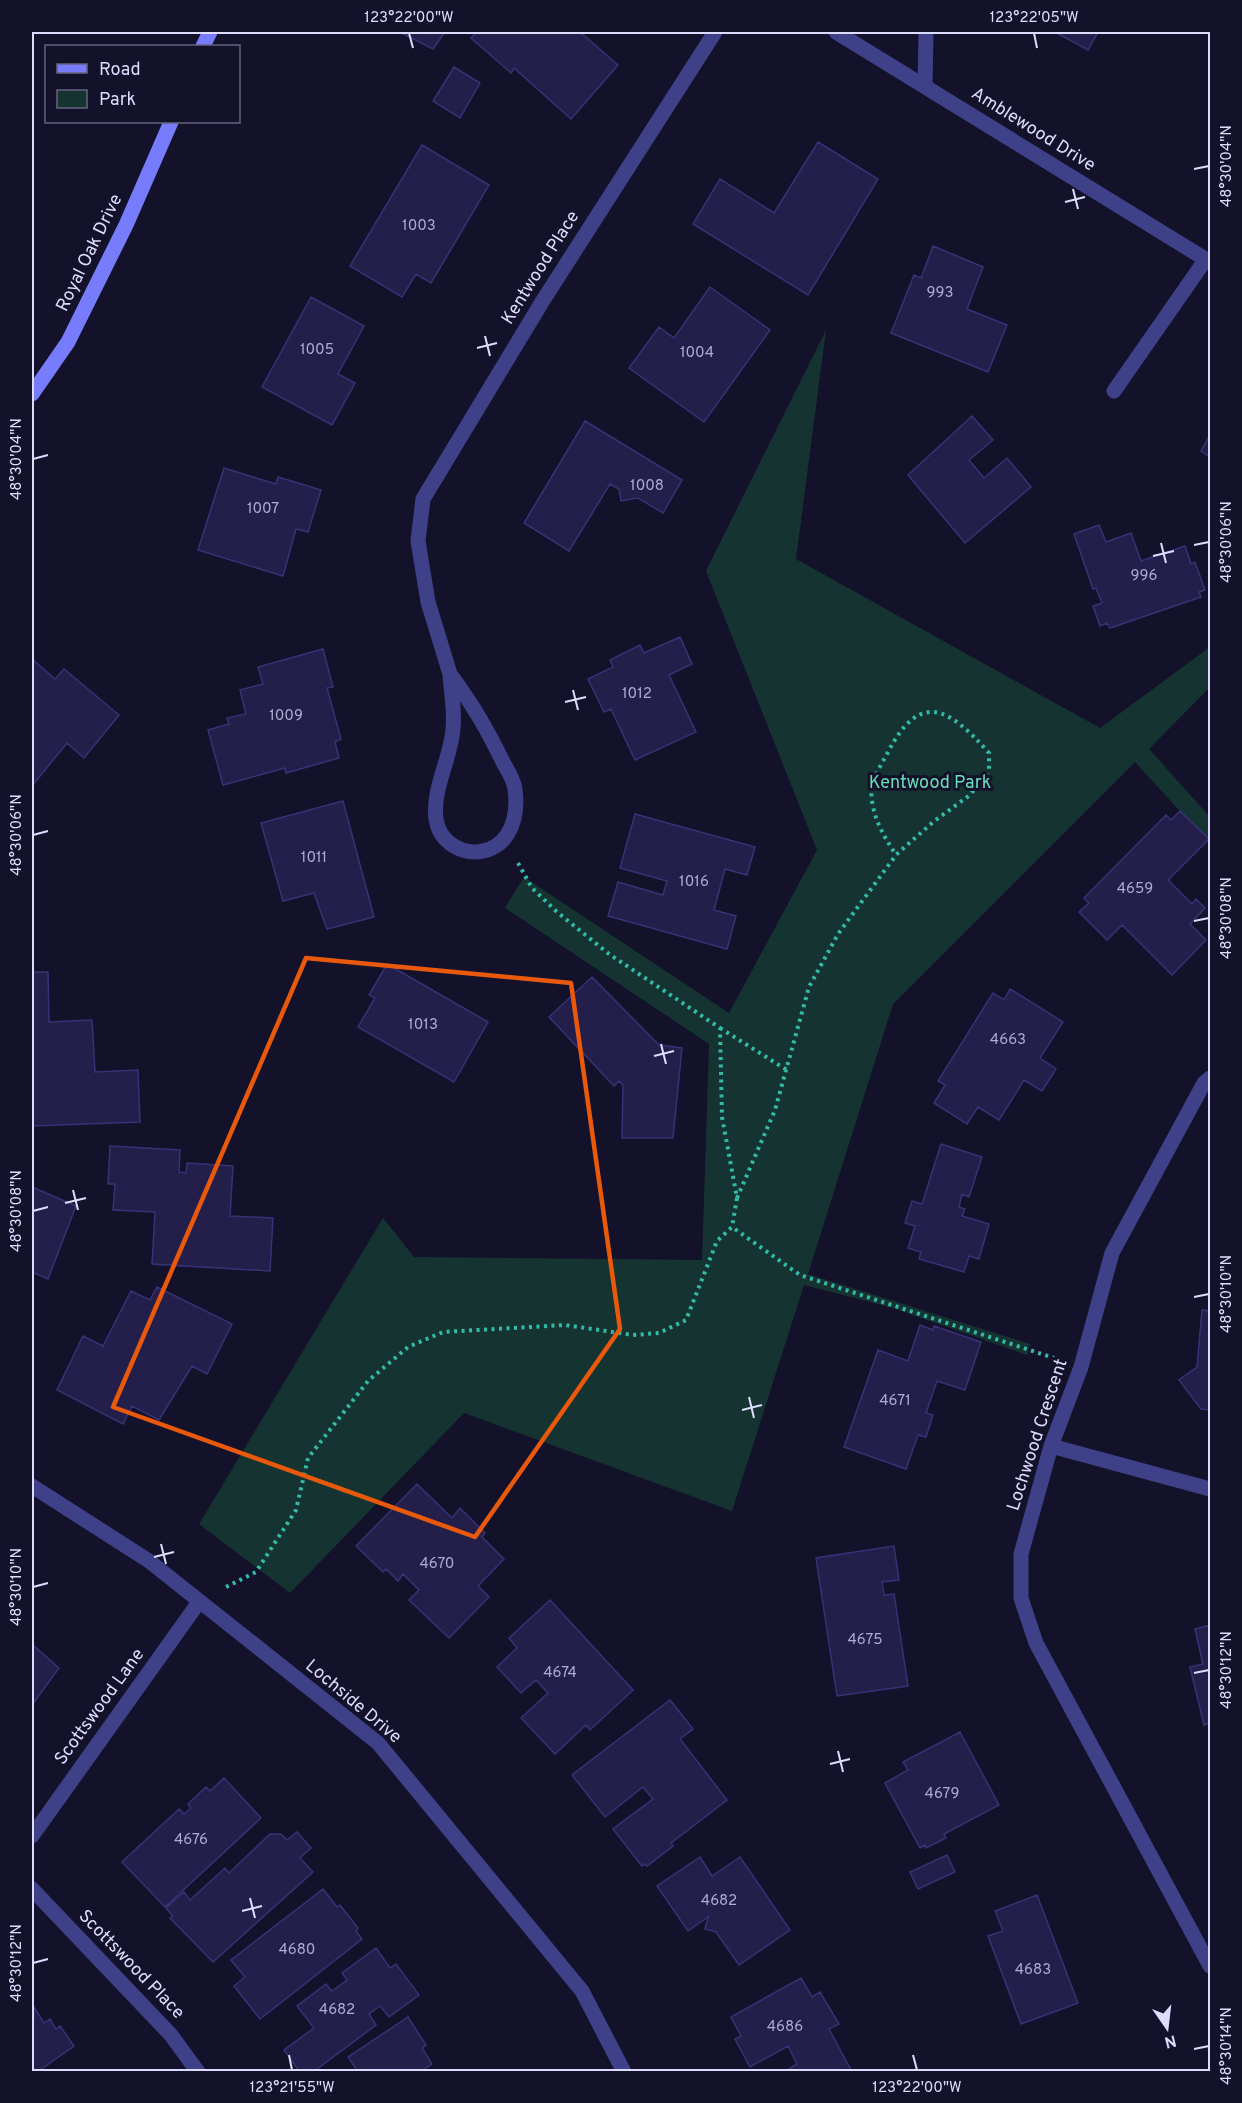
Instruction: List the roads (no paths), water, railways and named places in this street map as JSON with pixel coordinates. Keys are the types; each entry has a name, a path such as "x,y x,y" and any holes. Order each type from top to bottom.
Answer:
{"main road":[{"name":"Royal Oak Drive","path":"32,394 68,342 126,225 171,123"}],"street":[{"name":"Kentwood Place","path":"450,674 481,716 515,786 513,826 505,840 491,850 473,852 456,847 443,835 436,819 437,801 453,729 450,674 428,602 418,541 423,499 542,302 715,32"},
{"name":"Amblewood Drive","path":"836,32 1208,261"},
{"path":"925,86 926,32"},
{"path":"1114,391 1208,261"},
{"name":"Lochwood Crescent","path":"1210,1078 1204,1083 1112,1253 1082,1367 1051,1446 1021,1554 1021,1598 1036,1643 1210,1966"},
{"path":"1051,1446 1210,1489"},
{"name":"Lochside Drive","path":"32,1486 149,1561 378,1743 582,1991 624,2072"},
{"name":"Scottswood Lane","path":"32,1836 199,1602"},
{"name":"Scottswood Place","path":"32,1889 171,2034 198,2072"}],"park label":[{"name":"Kentwood Park","path":"930,783"}]}
